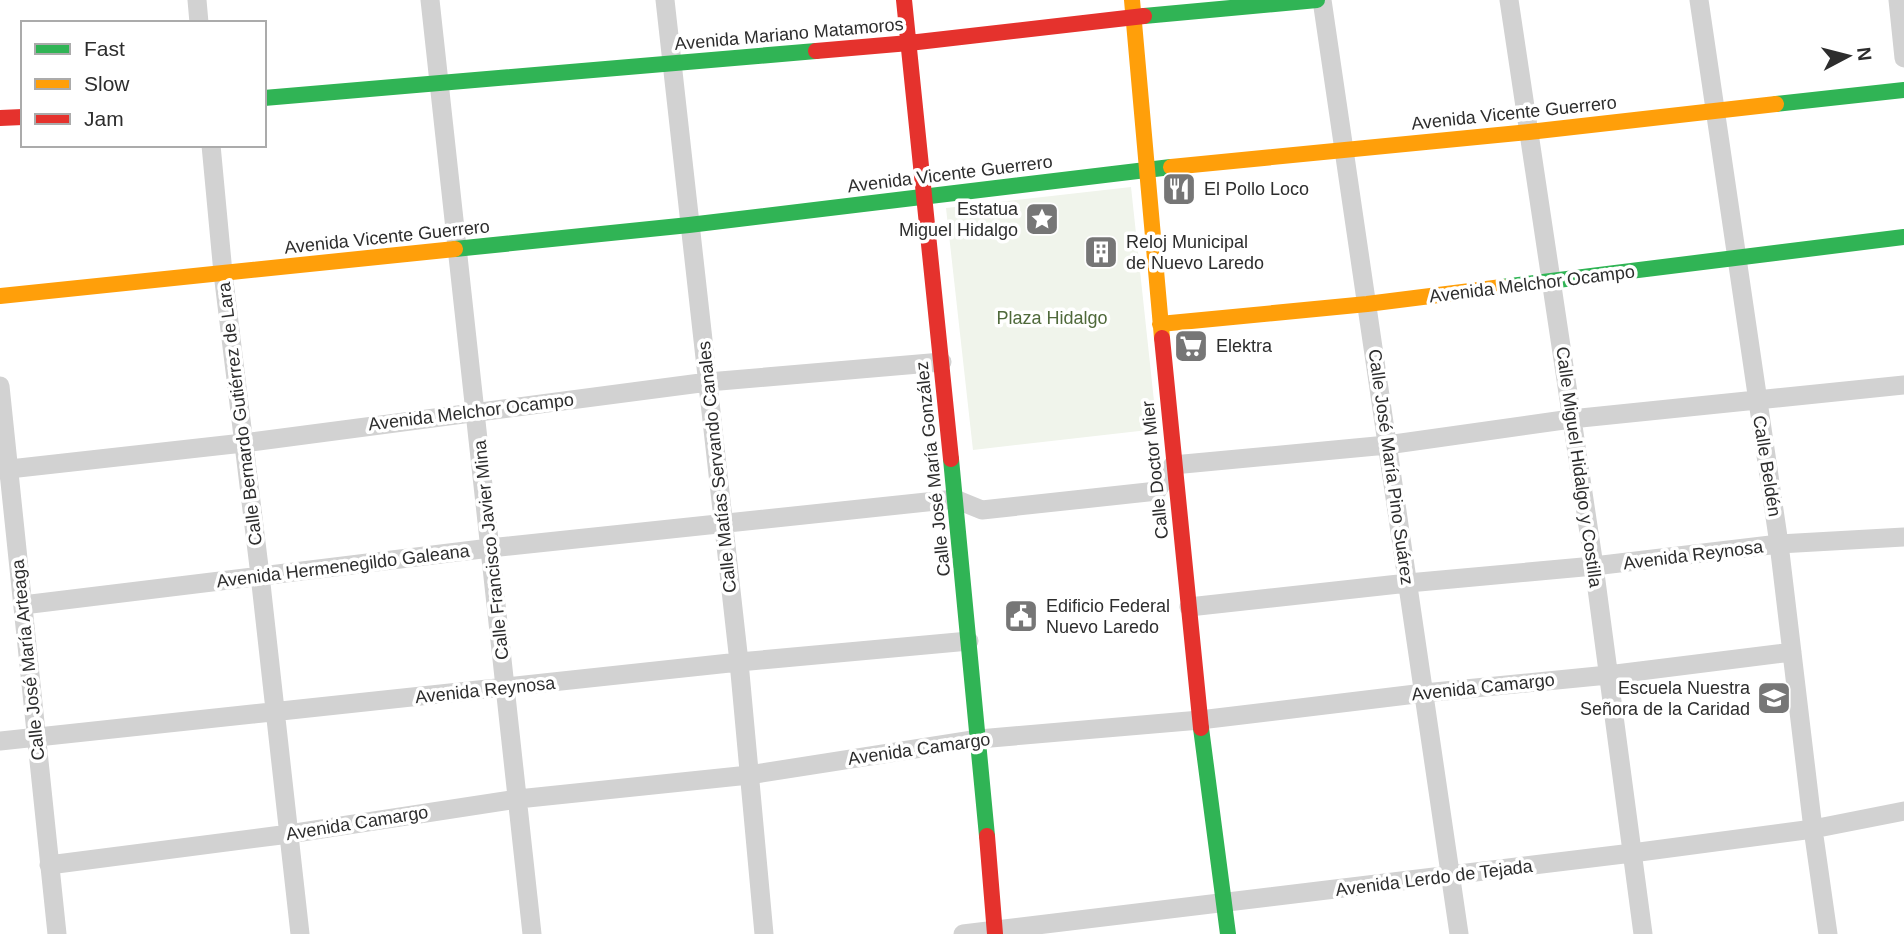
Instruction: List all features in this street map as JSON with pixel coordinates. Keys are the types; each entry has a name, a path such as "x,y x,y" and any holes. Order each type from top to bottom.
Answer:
{"main road":[{"name":"Calle José María González","path":"904,0 979,739 995,932"},
{"name":"Calle Doctor Mier","path":"1132,0 1173,465 1200,719 1228,934"},
{"name":"Avenida Mariano Matamoros","path":"266,98 909,43 1134,17 1319,0"},
{"name":"Avenida Vicente Guerrero","path":"0,296 689,225 1146,170 1529,132 1904,90"},
{"path":"0,118 21,117"},
{"name":"Avenida Melchor Ocampo","path":"1160,324 1367,304 1904,237"}],"street":[{"path":"197,0 199,21"},
{"name":"Calle Francisco Javier Mina","path":"430,0 532,934"},
{"name":"Calle Matías Servando Canales","path":"665,0 750,775 764,934"},
{"name":"Calle José María Pino Suárez","path":"1319,0 1344,149 1460,934"},
{"name":"Calle Miguel Hidalgo y Costilla","path":"1509,0 1594,566 1643,934"},
{"name":"Calle Beldén","path":"1699,0 1779,544 1828,934"},
{"path":"1898,0 1904,58"},
{"name":"Calle Bernardo Gutiérrez de Lara","path":"211,147 223,273 300,934"},
{"name":"Avenida Melchor Ocampo","path":"5,470 243,443 708,382 942,362"},
{"path":"955,499 982,510 1157,491 1173,465 1387,445 1571,419 1904,385"},
{"name":"Calle José María Arteaga","path":"0,386 5,470 23,606 57,934"},
{"name":"Avenida Hermenegildo Galeana","path":"23,606 490,548 955,499"},
{"name":"Avenida Reynosa","path":"1189,607 1594,566 1779,544 1904,537"},
{"name":"Avenida Reynosa","path":"0,741 969,641"},
{"name":"Avenida Camargo","path":"50,865 289,834 518,799 750,775 979,739 1200,719 1608,675 1792,652"},
{"name":"Avenida Lerdo de Tejada","path":"963,934 1632,853 1813,829 1904,811"}],"green space":[{"name":"Plaza Hidalgo","path":"1131,187 1157,429 973,450 946,208"}],"traffic: fast":[{"path":"1144,16 1317,0"},
{"path":"266,98 816,51"},
{"path":"1776,104 1904,90"},
{"path":"455,249 689,225 1171,167"},
{"path":"1502,287 1904,237"},
{"path":"951,459 987,836"},
{"path":"1201,728 1228,934"}],"traffic: slow":[{"path":"1132,0 1162,338"},
{"path":"1171,167 1529,132 1776,104"},
{"path":"0,296 455,249"},
{"path":"1160,324 1367,304 1502,287"}],"traffic: jam":[{"path":"904,0 951,459"},
{"path":"816,51 1144,16"},
{"path":"0,118 21,117"},
{"path":"1162,338 1201,728"},
{"path":"987,836 995,934"}],"place":[{"name":"El Pollo Loco","path":"1179,189"},
{"name":"Estatua Miguel Hidalgo","path":"1042,219"},
{"name":"Reloj Municipal de Nuevo Laredo","path":"1101,252"},
{"name":"Elektra","path":"1191,346"},
{"name":"Edificio Federal Nuevo Laredo","path":"1021,616"},
{"name":"Escuela Nuestra Señora de la Caridad","path":"1774,698"}]}
